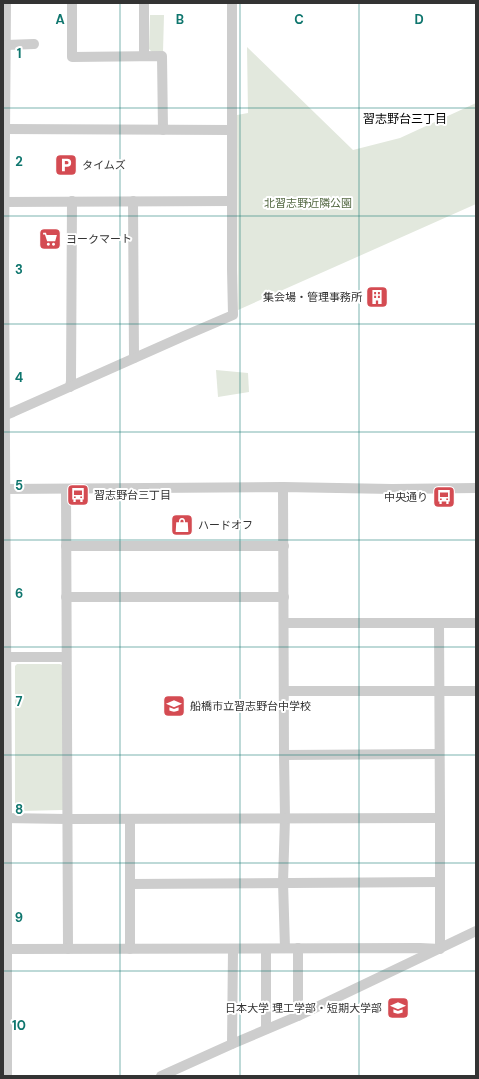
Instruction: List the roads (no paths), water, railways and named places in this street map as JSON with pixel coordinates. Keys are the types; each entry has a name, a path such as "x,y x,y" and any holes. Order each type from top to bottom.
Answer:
{"street":[{"path":"6,3 3,263 5,951 7,1076"},
{"path":"72,3 72,57 162,56 163,130"},
{"path":"144,3 144,56"},
{"path":"4,416 233,315 232,3"},
{"path":"6,45 34,44"},
{"path":"4,129 232,130"},
{"path":"70,387 72,201"},
{"path":"133,201 134,358"},
{"path":"4,202 232,201"},
{"path":"4,489 283,487 392,489 476,488"},
{"path":"283,487 285,818 283,882 285,948"},
{"path":"66,489 68,949"},
{"path":"66,546 284,546"},
{"path":"66,597 284,597"},
{"path":"284,623 476,623"},
{"path":"439,623 440,949"},
{"path":"5,657 66,657"},
{"path":"284,691 476,691"},
{"path":"284,755 439,754"},
{"path":"5,818 440,818"},
{"path":"130,819 130,949"},
{"path":"130,884 440,882"},
{"path":"161,1076 298,1016 476,931"},
{"path":"266,948 266,1029"},
{"path":"298,948 298,1016"},
{"path":"5,951 11,949 440,949"},
{"path":"232,1044 233,949"}],"place":[{"name":"タイムズ","path":"66,165"},
{"name":"ヨークマート","path":"50,239"},
{"name":"集会場・管理事務所","path":"377,297"},
{"name":"習志野台三丁目","path":"78,495"},
{"name":"中央通り","path":"444,497"},
{"name":"ハードオフ","path":"182,525"},
{"name":"船橋市立習志野台中学校","path":"174,706"},
{"name":"日本大学 理工学部・短期大学部","path":"398,1008"}],"district":[{"name":"習志野台三丁目","path":"405,119"}],"park label":[{"name":"北習志野近隣公園","path":"308,203"}]}
